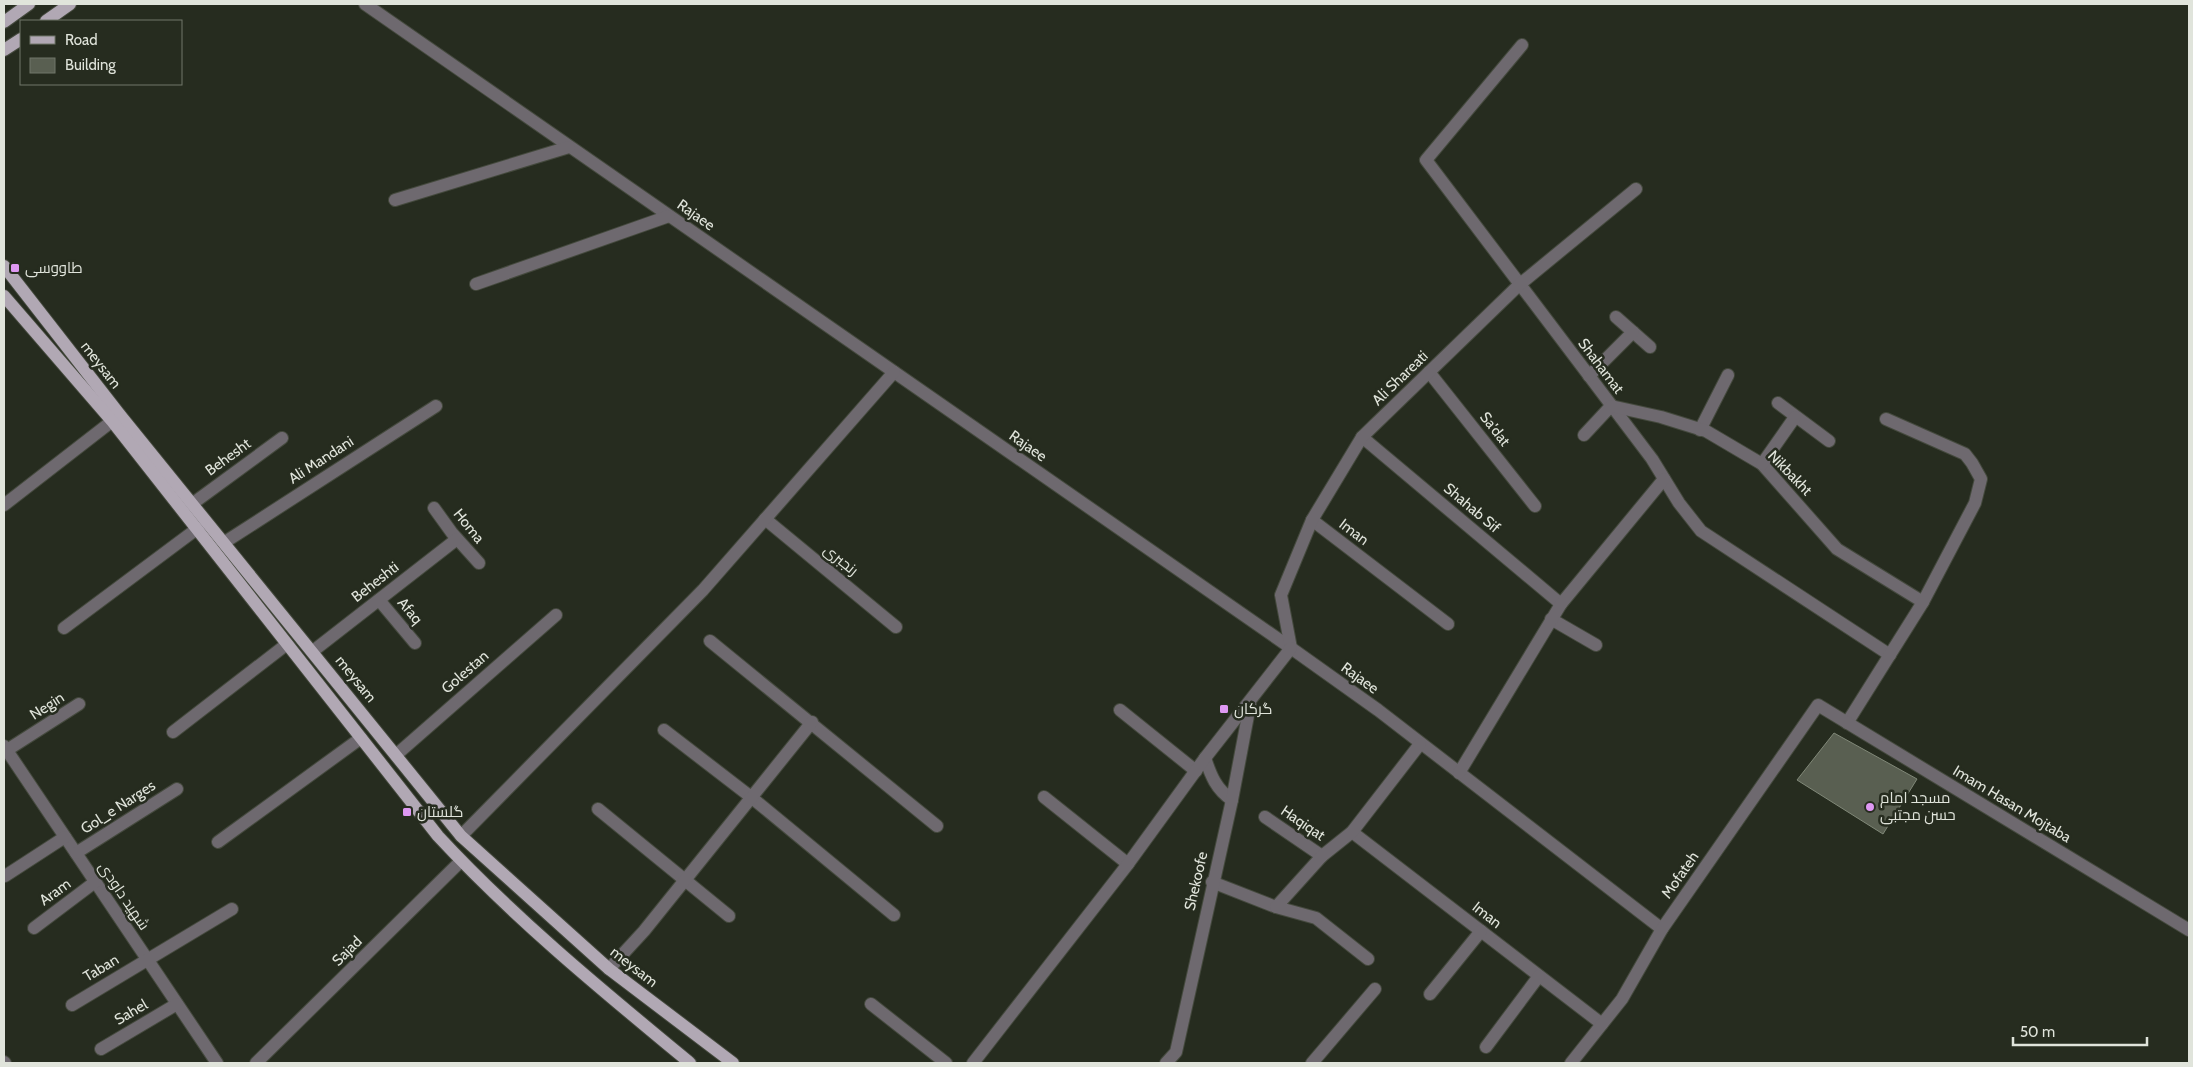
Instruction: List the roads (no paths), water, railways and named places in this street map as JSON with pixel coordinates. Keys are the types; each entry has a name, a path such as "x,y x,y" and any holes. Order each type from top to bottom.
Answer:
{"main road":[{"path":"4,22 28,4"},
{"path":"47,20 70,4"},
{"path":"4,50 20,40"},
{"name":"meysam","path":"4,266 198,528 438,836 461,861 572,964 690,1063"},
{"name":"meysam","path":"6,304 116,418 192,504 461,836 608,969 731,1062"}],"street":[{"name":"Rajaee","path":"365,4 1378,710 1662,929"},
{"name":"Shahamat","path":"1522,45 1426,160 1652,459 1679,503 1701,531 1890,655"},
{"path":"396,200 569,147"},
{"name":"Ali Shareati","path":"1291,648 1281,595 1312,520 1362,437 1519,285 1636,189"},
{"path":"476,284 668,216"},
{"path":"1616,317 1650,347"},
{"path":"1589,376 1633,332"},
{"path":"461,836 703,590 894,372"},
{"name":"Sa'dat","path":"1429,372 1535,506"},
{"path":"1700,430 1728,375"},
{"path":"1778,403 1829,440"},
{"name":"Ali Mandani","path":"224,542 436,406"},
{"path":"1584,435 1611,406"},
{"name":"Nikbakht","path":"1611,406 1661,417 1700,430 1762,464 1837,548 1923,602"},
{"path":"1762,464 1795,417"},
{"path":"4,505 116,418"},
{"path":"1848,723 1923,602 1975,503 1981,479 1965,454 1886,419"},
{"name":"Shahab Sif","path":"1362,437 1560,604"},
{"name":"Behesht","path":"192,504 282,438"},
{"path":"1459,773 1560,604 1664,478"},
{"name":"Homa","path":"434,508 457,539 479,563"},
{"name":"رنجبری","path":"765,519 896,627"},
{"name":"Iman","path":"1312,520 1448,624"},
{"path":"64,628 198,528"},
{"name":"Beheshti","path":"313,651 457,539"},
{"name":"Afaq","path":"379,600 416,644"},
{"name":"Golestan","path":"396,755 556,615"},
{"path":"1552,620 1596,644"},
{"path":"710,641 812,722 937,826"},
{"path":"174,732 288,644"},
{"path":"973,1063 1128,864 1196,771 1291,648"},
{"name":"Shekoofe","path":"1166,1063 1176,1052 1212,882 1232,800 1251,702"},
{"name":"Negin","path":"5,750 79,704"},
{"name":"Imam Hasan Mojtaba","path":"1818,705 2189,930"},
{"name":"Mofateh","path":"1571,1063 1622,999 1662,929 1818,705"},
{"path":"1120,710 1196,771"},
{"path":"608,969 644,931 812,722"},
{"path":"664,730 751,797 894,915"},
{"path":"218,842 361,738"},
{"path":"1276,907 1322,856 1352,832 1420,744"},
{"name":"شهید داودی","path":"5,750 217,1063"},
{"path":"1206,758 1215,783 1222,794 1232,800"},
{"name":"Gol_e Narges","path":"76,853 177,789"},
{"path":"1044,797 1128,864"},
{"path":"598,809 729,916"},
{"name":"Haqiqat","path":"1265,817 1322,856"},
{"name":"Iman","path":"1352,832 1602,1024"},
{"path":"5,876 65,837"},
{"name":"Sajad","path":"256,1063 461,861"},
{"name":"Aram","path":"34,928 95,882"},
{"path":"1212,882 1276,907 1316,918 1368,959"},
{"name":"Taban","path":"72,1005 232,909"},
{"path":"1430,994 1481,931"},
{"path":"1486,1047 1539,976"},
{"path":"1312,1063 1375,989"},
{"name":"Sahel","path":"101,1048 177,1004"},
{"path":"871,1004 946,1063"}],"place":[{"name":"طاووسی","path":"15,268"},
{"name":"گرکان","path":"1224,709"},
{"name":"مسجد امام حسن مجتبی","path":"1870,807"},
{"name":"گلستان","path":"407,812"}]}
